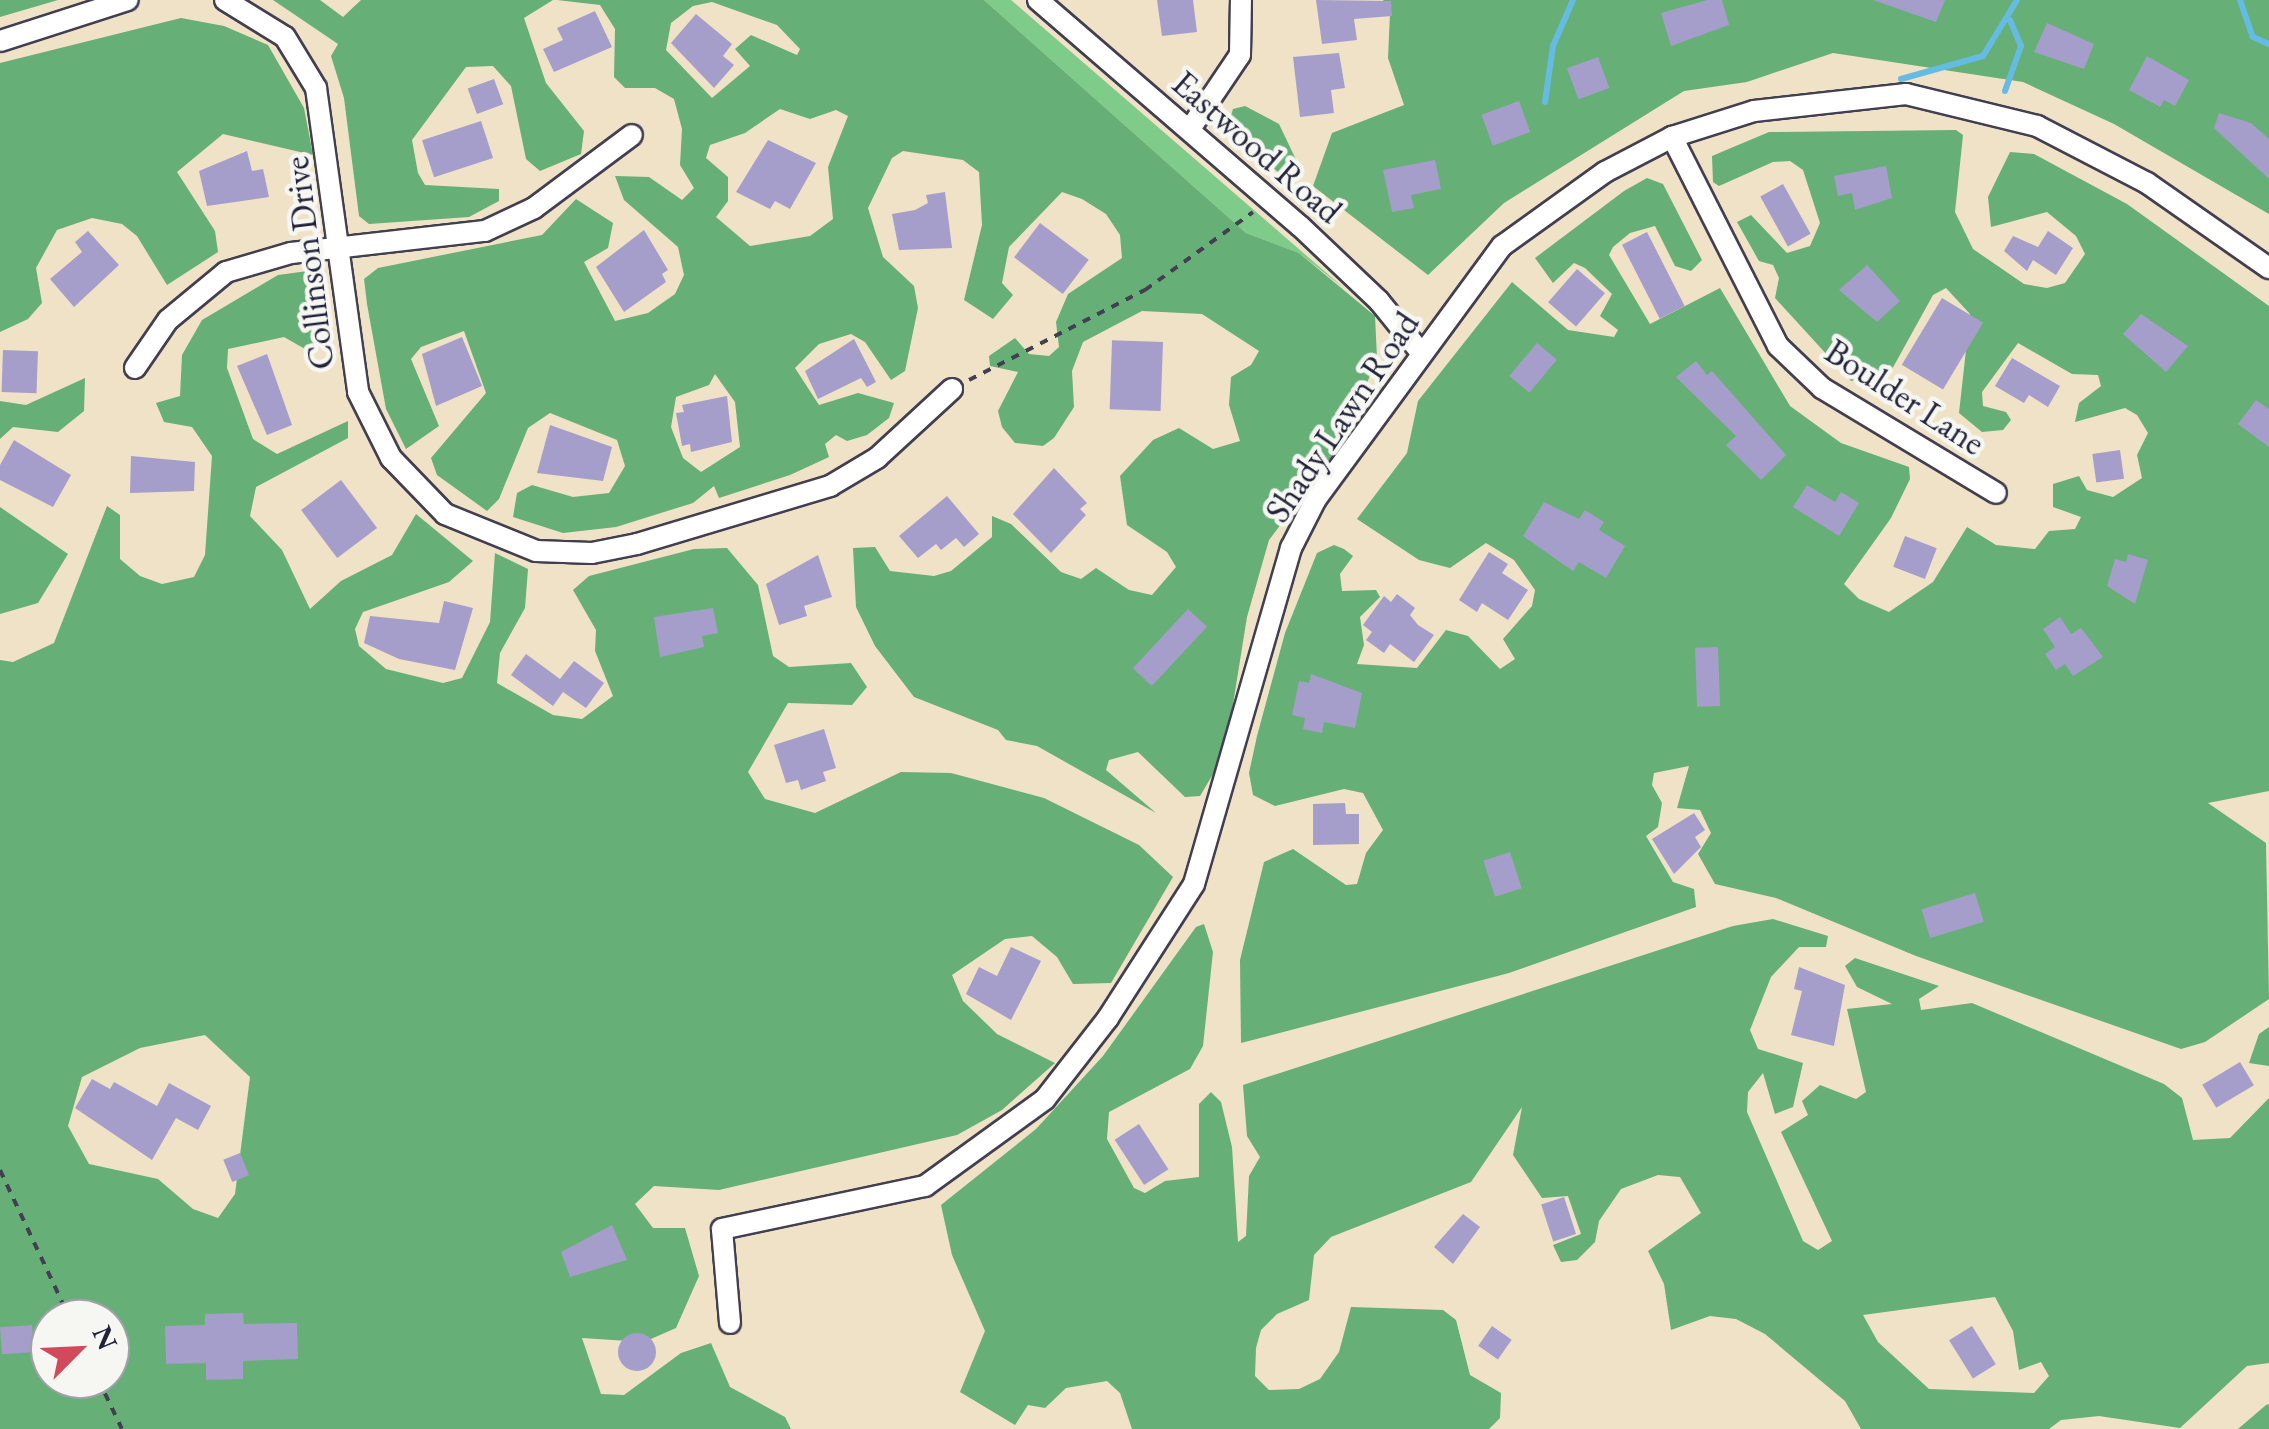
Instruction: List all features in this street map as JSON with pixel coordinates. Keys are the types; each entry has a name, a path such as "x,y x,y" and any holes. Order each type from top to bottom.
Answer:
{"street":[{"path":"0,40 128,0"},
{"name":"Collinson Drive","path":"225,0 285,37 316,88 348,353 358,392 391,458 445,514 536,551 592,554 637,544 830,486 878,458 952,389"},
{"name":"Eastwood Road","path":"1038,0 1270,200 1379,301 1422,354"},
{"path":"1190,130 1240,55 1241,0"},
{"name":"Shady Lawn Road","path":"730,1324 722,1229 925,1186 1045,1099 1108,1018 1194,884 1292,548 1316,500 1502,246 1605,172 1672,137 1754,110 1906,94 2037,126 2146,183 2269,268"},
{"path":"135,368 168,320 226,272 269,258 338,247 484,231 534,208 632,135"},
{"name":"Boulder Lane","path":"1672,137 1778,346 1822,388 1996,494"}],"path":[{"path":"952,389 1144,290 1270,200"},
{"path":"0,1170 61,1299"},
{"path":"108,1399 122,1429"}],"green space":[{"path":"0,0 58,0 0,17"},
{"path":"273,0 320,0 343,17 361,0 553,0 524,18 546,83 584,131 581,154 540,171 526,159 511,86 493,66 466,67 412,140 418,173 425,185 499,189 499,201 469,217 369,224 359,216 344,98 331,56 338,44"},
{"path":"557,0 984,0 1246,233 1299,253 1375,316 1377,358 1338,448 1269,540 1247,617 1225,754 1200,796 1185,797 1138,752 1109,760 1106,770 1156,813 1037,746 1006,740 998,730 914,697 875,646 856,607 853,548 875,547 890,571 934,576 951,571 992,537 992,516 1011,524 1061,572 1081,579 1096,568 1129,590 1152,595 1176,567 1167,552 1127,525 1120,476 1153,440 1179,428 1213,449 1240,441 1229,405 1231,377 1251,365 1259,351 1202,314 1142,311 1083,342 1072,371 1074,407 1054,438 1043,446 1015,443 1002,427 998,411 1018,372 990,366 989,356 1015,338 1029,354 1049,356 1059,347 1056,322 1068,294 1122,258 1120,235 1106,214 1082,199 1062,192 1009,247 1002,283 1013,295 993,319 964,300 982,225 979,172 963,160 903,151 892,158 868,208 883,257 914,286 918,308 905,371 891,380 865,342 851,334 819,344 795,368 819,405 858,393 894,403 889,418 867,435 847,441 836,435 825,444 829,457 790,475 719,498 714,486 693,503 616,527 563,533 513,517 517,493 532,485 573,497 609,493 625,466 617,440 550,413 528,428 499,499 487,511 437,475 431,458 486,393 464,331 421,347 411,359 439,426 406,449 386,409 367,304 364,279 378,268 542,235 576,199 613,223 608,248 584,262 615,321 648,313 675,294 684,275 678,247 624,200 615,176 649,177 682,200 694,188 680,165 682,129 674,99 655,88 625,88 614,77 615,29 600,5","holes":["712,2 777,25 800,49 797,55 751,35 735,49 750,66 712,98 666,50 671,23 693,6","780,109 810,119 836,110 848,116 828,167 833,219 810,236 750,246 716,217 728,201 728,177 706,158 710,145 745,133","715,374 735,402 740,447 701,472 683,458 671,427 676,397 709,385"]},
{"path":"984,0 1011,0 1345,289 1299,253 1246,233"},
{"path":"1383,0 2269,0 2269,214 2114,124 2023,82 1833,53 1747,82 1684,91 1504,203 1428,275 1313,186 1332,133 1404,105 1388,58 1390,13"},
{"path":"181,18 224,26 268,45 304,108 313,155 223,134 177,172 215,231 218,252 167,285 137,236 122,224 92,218 57,230 36,268 42,303 28,319 0,332 0,63"},
{"path":"1245,106 1279,124 1299,166 1293,185 1227,128 1233,109"},
{"path":"1956,130 1963,135 1955,212 1973,249 2024,284 2047,288 2065,283 2085,254 2076,236 2047,212 1991,227 1988,197 2010,152 2034,154 2127,204 2269,306 2269,791 2208,803 2266,843 2269,999 2205,1042 2181,1049 1916,956 1776,898 1715,884 1698,854 1711,833 1700,810 1677,808 1689,766 1654,773 1652,785 1662,803 1658,827 1646,836 1673,882 1694,889 1696,907 1509,973 1241,1043 1240,960 1264,862 1293,849 1346,885 1357,884 1366,853 1383,830 1363,793 1344,789 1275,806 1253,795 1249,773 1257,736 1285,633 1317,553 1334,545 1344,549 1353,556 1340,574 1342,591 1376,590 1380,597 1360,617 1364,645 1357,664 1417,668 1446,630 1468,636 1500,669 1515,659 1503,639 1532,606 1535,590 1514,560 1486,543 1450,568 1419,560 1357,519 1407,453 1418,401 1512,282 1568,330 1614,337 1618,330 1600,316 1612,294 1585,268 1574,263 1553,283 1535,258 1624,191 1647,178 1663,184 1702,260 1691,271 1675,266 1655,226 1630,233 1613,247 1609,255 1650,324 1720,288 1790,406 1841,443 1909,467 1910,479 1891,518 1844,584 1859,599 1889,612 1933,582 1967,527 1996,545 2035,549 2049,531 2075,529 2081,517 2053,507 2053,484 2079,476 2087,490 2113,497 2142,478 2137,455 2148,433 2137,415 2125,408 2075,422 2079,403 2101,386 2098,375 2072,374 2018,343 1982,392 1983,406 2006,412 2011,420 2003,430 1982,432 1959,413 1970,314 1946,288 1933,295 1891,371 1851,381 1775,298 1779,278 1773,265 1759,261 1737,222 1751,215 1787,253 1810,246 1820,223 1803,170 1790,161 1773,162 1719,186 1713,182 1712,156 1769,132"},
{"path":"308,271 322,287 325,345 305,349 284,337 228,349 227,368 253,439 277,454 348,421 348,438 256,487 250,516 282,550 310,609 341,581 392,555 416,514 473,561 449,582 363,612 355,629 359,646 386,669 443,683 462,678 490,622 495,553 528,569 525,608 500,653 497,683 553,715 582,719 613,696 595,651 596,630 573,590 589,576 694,549 727,548 758,585 773,656 789,667 851,663 867,687 852,705 788,703 748,772 765,799 815,813 901,772 951,773 1044,798 1139,845 1173,877 1111,983 1073,984 1057,957 1032,936 1005,939 952,975 963,1001 997,1034 1055,1063 1002,1110 957,1135 719,1190 654,1186 635,1204 653,1228 685,1228 699,1276 676,1328 644,1342 582,1338 601,1394 624,1395 681,1353 711,1343 730,1387 785,1417 791,1429 0,1429 0,660 13,662 54,643 107,506 120,515 120,559 140,576 162,584 194,577 205,555 212,456 192,427 164,422 156,403 180,396 182,355 202,320 278,275","holes":["205,1035 250,1077 235,1194 218,1218 193,1209 158,1179 89,1164 68,1126 82,1077 140,1048"]},
{"path":"85,378 84,411 58,432 13,427 0,439 0,401 26,405"},
{"path":"0,507 68,554 38,603 0,614"},
{"path":"1773,919 1828,936 1826,947 1799,947 1771,977 1750,1030 1758,1049 1803,1063 1793,1107 1775,1114 1763,1073 1748,1092 1747,1112 1803,1241 1818,1250 1832,1241 1781,1132 1808,1115 1802,1101 1820,1085 1856,1099 1866,1092 1847,1009 1892,1004 1857,987 1845,966 1855,958 1939,986 1919,999 1921,1010 1972,1003 2164,1084 2182,1098 2193,1140 2230,1138 2269,1098 2269,1363 2247,1366 2180,1428 2099,1416 2061,1420 2049,1429 1861,1429 1845,1401 1765,1334 1736,1319 1710,1316 1671,1330 1664,1284 1648,1251 1701,1213 1680,1177 1658,1175 1621,1189 1599,1221 1595,1242 1577,1260 1561,1262 1553,1245 1581,1234 1568,1196 1542,1198 1513,1155 1522,1107 1471,1182 1331,1237 1314,1255 1309,1300 1277,1314 1261,1330 1256,1348 1255,1376 1269,1390 1299,1389 1320,1379 1339,1352 1351,1307 1443,1310 1456,1320 1470,1375 1501,1393 1500,1418 1489,1429 1132,1429 1120,1393 1107,1381 1066,1388 1045,1408 1028,1405 1015,1425 960,1392 985,1331 952,1255 941,1205 1036,1129 1103,1056 1196,927 1204,924 1213,952 1203,1046 1190,1069 1109,1112 1107,1139 1134,1188 1145,1193 1165,1181 1199,1177 1199,1104 1211,1092 1221,1102 1232,1147 1238,1242 1246,1236 1249,1176 1260,1157 1247,1136 1243,1085 1733,926","holes":["1995,1297 2013,1331 2019,1370 2041,1362 2049,1376 2034,1393 1929,1389 1878,1342 1863,1315"]},
{"path":"2269,1027 2269,1066 2249,1063 2259,1034"},
{"path":"2269,1404 2269,1429 2238,1429 2266,1405"}],"building":[{"path":"1157,0 1193,0 1197,32 1162,36"},
{"path":"1316,0 1391,1 1392,16 1354,19 1357,40 1322,44"},
{"path":"1707,0 1722,0 1729,25 1671,46 1661,13"},
{"path":"1873,0 1945,0 1936,22"},
{"path":"595,11 612,47 554,72 543,49 563,40 557,28"},
{"path":"696,14 732,44 723,56 734,65 714,88 671,43"},
{"path":"2047,23 2094,44 2084,69 2034,52"},
{"path":"1339,53 1345,88 1331,90 1334,113 1300,117 1293,57"},
{"path":"2147,56 2189,80 2175,106 2164,100 2160,107 2129,90"},
{"path":"1598,57 1609,88 1578,99 1567,68"},
{"path":"494,79 503,104 477,114 468,89"},
{"path":"1519,101 1530,132 1493,146 1481,115"},
{"path":"2219,113 2251,123 2269,139 2269,179 2214,128"},
{"path":"481,121 493,158 434,177 422,140"},
{"path":"768,140 816,163 790,209 775,201 770,209 736,192"},
{"path":"247,151 252,171 263,169 269,197 207,206 199,171"},
{"path":"1435,160 1441,189 1411,195 1414,208 1392,212 1383,170"},
{"path":"1886,166 1892,198 1855,210 1852,193 1838,196 1834,176"},
{"path":"1783,184 1811,234 1788,246 1760,197"},
{"path":"945,192 952,248 899,250 892,214 915,210 928,203 926,195"},
{"path":"1040,223 1089,260 1063,294 1014,257"},
{"path":"644,230 668,270 662,274 666,282 624,312 596,267"},
{"path":"88,231 119,265 74,307 50,279 82,252 75,242"},
{"path":"2048,231 2073,248 2056,275 2033,260 2027,271 2004,251 2013,236 2038,247"},
{"path":"1647,232 1685,306 1660,319 1622,245"},
{"path":"1867,265 1900,301 1877,322 1839,290"},
{"path":"1577,269 1605,293 1576,326 1548,302"},
{"path":"1942,298 1983,323 1943,390 1902,365"},
{"path":"2141,314 2188,346 2166,372 2123,334"},
{"path":"462,337 482,386 436,406 422,354"},
{"path":"854,339 876,382 867,387 861,378 818,399 805,371"},
{"path":"1112,340 1163,342 1161,411 1110,409"},
{"path":"1537,343 1557,360 1529,393 1509,376"},
{"path":"3,350 38,351 37,393 2,392"},
{"path":"267,354 292,425 267,435 237,366"},
{"path":"2012,358 2060,386 2048,407 2029,395 2024,403 1995,386"},
{"path":"1696,361 1707,375 1712,371 1786,455 1761,480 1726,445 1736,436 1676,377"},
{"path":"727,396 732,442 691,452 690,444 682,446 676,413 684,412 682,405"},
{"path":"2256,400 2269,409 2269,447 2238,424"},
{"path":"550,425 612,447 603,481 537,473"},
{"path":"14,440 71,475 53,507 0,480 0,465"},
{"path":"2120,450 2124,479 2096,483 2092,454"},
{"path":"131,456 195,462 194,491 130,493"},
{"path":"1054,468 1087,503 1080,509 1086,515 1051,553 1013,514"},
{"path":"341,480 377,528 337,558 301,510"},
{"path":"1807,485 1835,502 1841,492 1859,503 1839,536 1793,507"},
{"path":"947,496 979,534 964,547 956,538 941,550 936,544 918,558 899,536"},
{"path":"1544,502 1579,519 1585,510 1604,522 1599,530 1625,546 1606,578 1579,562 1573,571 1523,536"},
{"path":"1905,536 1937,548 1925,579 1893,567"},
{"path":"1489,552 1508,564 1502,573 1528,590 1508,620 1482,603 1477,612 1459,600"},
{"path":"2128,554 2148,560 2135,604 2107,586 2115,559 2126,562"},
{"path":"818,555 832,597 804,606 807,616 779,625 766,584"},
{"path":"1397,594 1415,608 1410,615 1418,625 1434,635 1414,662 1390,644 1384,653 1366,640 1372,632 1363,625 1384,596 1391,602"},
{"path":"444,601 473,608 455,670 399,659 364,643 370,616 439,623"},
{"path":"713,608 718,633 702,636 704,647 660,657 654,617"},
{"path":"1188,609 1207,627 1152,686 1133,668"},
{"path":"2060,617 2071,634 2081,628 2103,657 2073,676 2065,664 2056,670 2045,654 2055,647 2043,629"},
{"path":"1718,647 1720,706 1697,707 1695,648"},
{"path":"526,654 560,679 574,661 604,683 586,708 563,692 553,706 511,675"},
{"path":"1311,674 1362,693 1355,728 1324,722 1322,733 1303,729 1305,718 1292,715 1299,681 1309,683"},
{"path":"824,729 836,768 823,772 826,781 801,790 798,780 786,783 774,745"},
{"path":"1345,803 1346,814 1359,814 1359,844 1313,845 1313,804"},
{"path":"1694,813 1705,830 1695,837 1701,847 1674,874 1652,839"},
{"path":"1510,852 1522,888 1495,897 1483,861"},
{"path":"1975,893 1984,922 1930,938 1921,909"},
{"path":"1011,947 1041,961 1011,1020 966,994 979,967 997,976"},
{"path":"1799,967 1845,985 1834,1046 1791,1035 1802,991 1794,989"},
{"path":"2240,1062 2254,1085 2216,1108 2202,1085"},
{"path":"92,1079 110,1089 114,1082 157,1106 169,1083 211,1106 198,1130 176,1118 152,1160 75,1108"},
{"path":"1139,1124 1168,1169 1144,1185 1115,1140"},
{"path":"240,1153 249,1175 232,1182 223,1160"},
{"path":"1564,1197 1576,1234 1553,1242 1541,1204"},
{"path":"1463,1214 1480,1227 1453,1264 1434,1247"},
{"path":"612,1225 627,1260 570,1277 561,1252"},
{"path":"243,1313 244,1324 297,1323 298,1359 243,1361 243,1379 206,1380 206,1363 166,1364 165,1326 205,1325 205,1314"},
{"path":"30,1325 30,1352 2,1354 0,1327"},
{"path":"1492,1326 1512,1340 1498,1359 1478,1346"},
{"path":"1972,1326 1996,1364 1973,1378 1949,1340"},
{"path":"637,1333 651,1338 656,1352 651,1366 637,1371 623,1366 618,1352 623,1338"}],"waterway":[{"path":"1545,102 1553,46 1573,0"},
{"path":"1901,79 1983,56 2017,0"},
{"path":"2240,0 2253,37 2269,44"},
{"path":"2005,91 2021,46 2010,20"}]}
